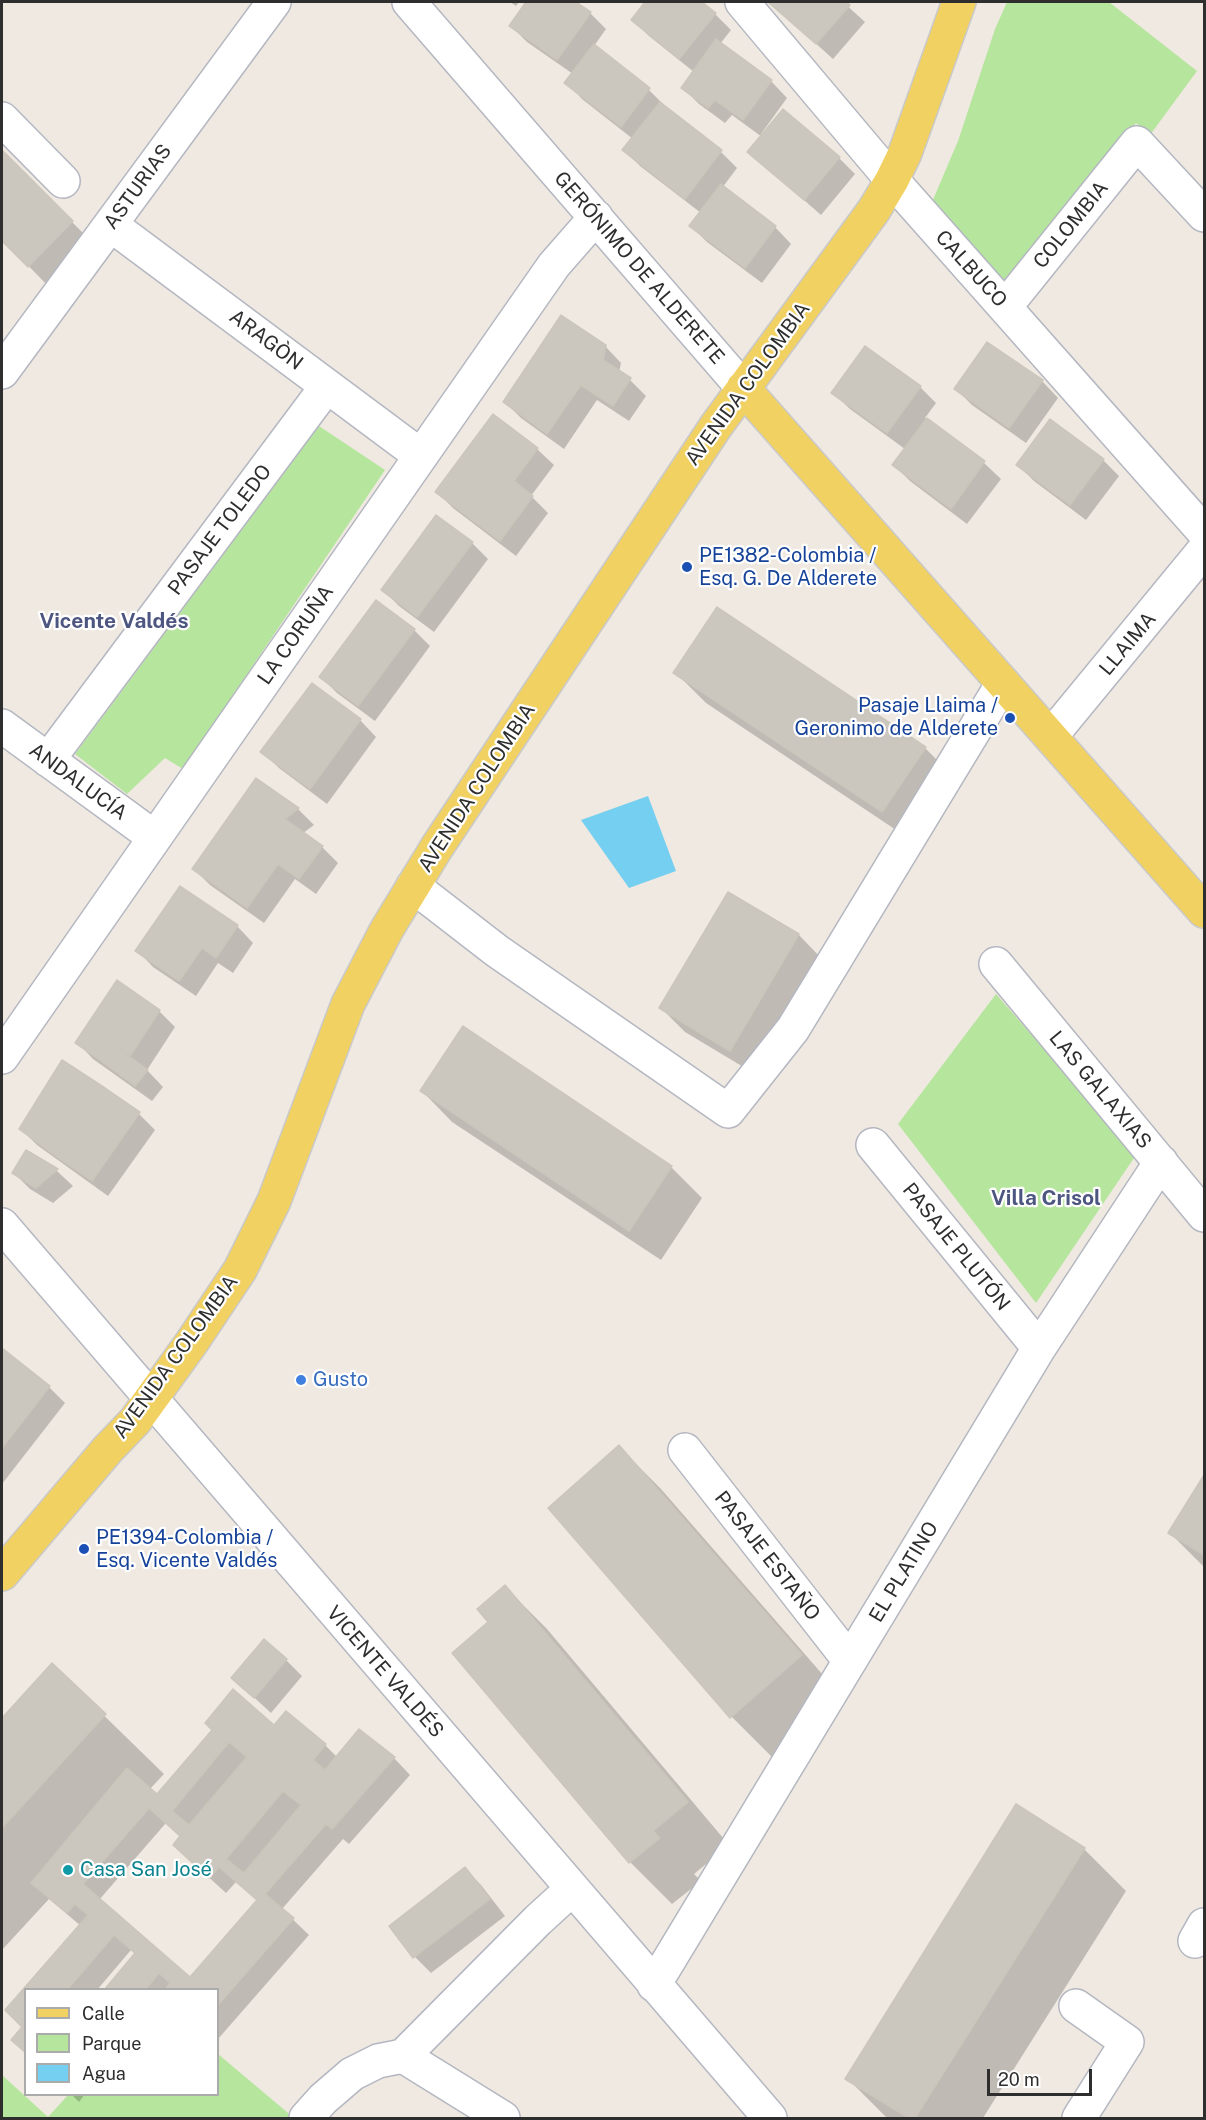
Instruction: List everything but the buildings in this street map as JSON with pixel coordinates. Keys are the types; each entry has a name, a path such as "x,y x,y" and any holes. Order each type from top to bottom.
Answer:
{"main road":[{"name":"AVENIDA COLOMBIA","path":"2,1574 108,1449 135,1421 224,1295 274,1201 348,1004 370,959 413,886 707,439 843,253 892,180 916,125 959,2"},
{"name":"GERÓNIMO DE ALDERETE","path":"743,388 1003,683 1200,896"}],"street":[{"name":"ASTURIAS","path":"2,372 274,2"},
{"name":"GERÓNIMO DE ALDERETE","path":"409,2 743,388"},
{"name":"CALBUCO","path":"742,2 892,180 1204,532"},
{"path":"2,120 63,181"},
{"name":"COLOMBIA","path":"1005,307 1137,143 1204,215"},
{"name":"LA CORUÑA","path":"2,1057 554,265 596,217"},
{"name":"ARAGÒN","path":"111,225 421,456"},
{"name":"PASAJE TOLEDO","path":"48,760 327,386"},
{"name":"LLAIMA","path":"1051,736 1204,550"},
{"path":"413,886 497,951 728,1111 793,1029 1003,683"},
{"name":"ANDALUCÍA","path":"2,726 154,837"},
{"name":"LAS GALAXIAS","path":"996,964 1204,1215"},
{"name":"PASAJE PLUTÓN","path":"873,1145 1040,1348"},
{"name":"EL PLATINO","path":"654,1985 1040,1348 1161,1162"},
{"name":"VICENTE VALDÉS","path":"2,1225 770,2118"},
{"name":"PASAJE ESTAÑO","path":"685,1450 850,1661"},
{"path":"306,2118 323,2099 352,2074 378,2061 403,2056 538,1920 572,1889"},
{"path":"1076,2006 1127,2042 1079,2118"},
{"path":"403,2056 503,2118"}],"green space":[{"path":"1007,2 1109,2 1197,71 1150,135 1136,123 1007,286 932,202 958,141 995,29"},
{"path":"319,426 385,470 183,769 165,758 127,794 75,754"},
{"path":"996,994 1136,1155 1036,1303 898,1124"},
{"path":"219,2055 294,2118 2,2118 2,2075 48,2117 67,2096 219,2096"}],"water":[{"path":"648,796 676,871 629,888 581,820"}],"place":[{"name":"PE1382-Colombia / Esq. G. De Alderete","path":"687,567"},
{"name":"Pasaje Llaima / Geronimo de Alderete","path":"1010,718"},
{"name":"Gusto","path":"301,1380"},
{"name":"PE1394-Colombia / Esq. Vicente Valdés","path":"84,1549"},
{"name":"Casa San José","path":"68,1870"}],"district":[{"name":"Vicente Valdés","path":"114,622"},
{"name":"Villa Crisol","path":"1046,1199"}]}
